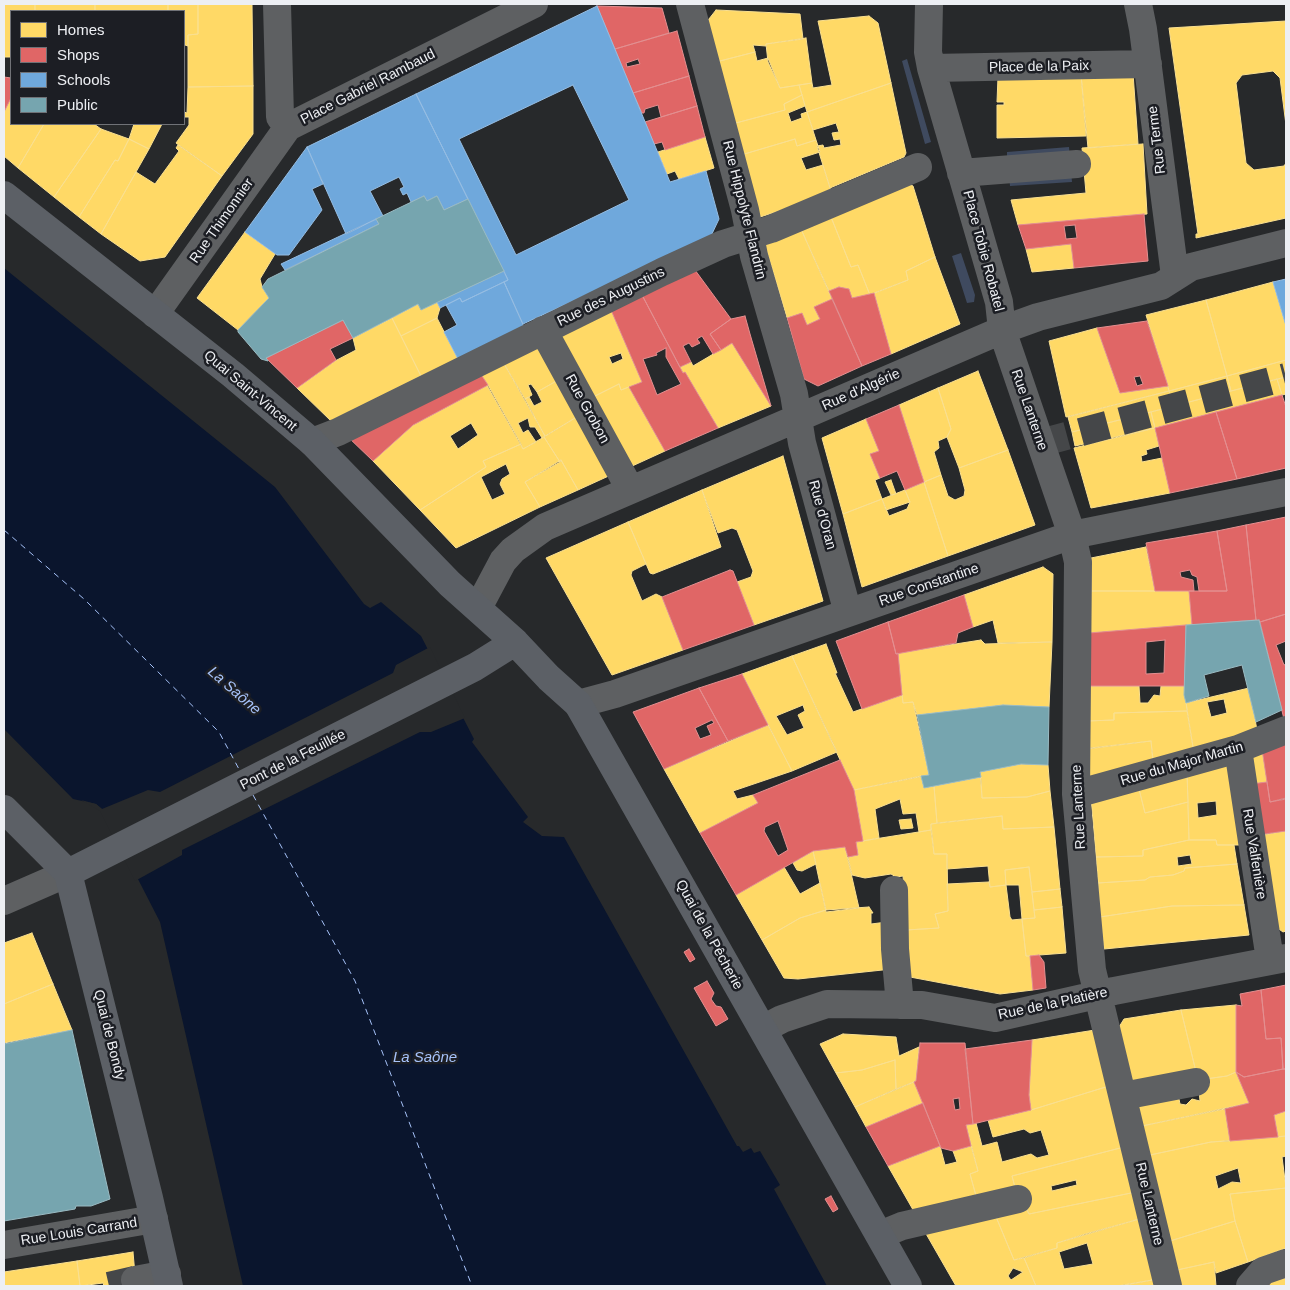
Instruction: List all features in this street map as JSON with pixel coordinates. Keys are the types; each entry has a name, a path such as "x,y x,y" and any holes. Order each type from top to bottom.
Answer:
{"main road":[{"name":"Quai Saint-Vincent","path":"4,195 233,375 312,442 444,577 478,608"},
{"name":"Quai de la Pêcherie","path":"478,608 578,704 908,1286"},
{"name":"Pont de la Feuillée","path":"68,873 471,669 515,642"},
{"path":"4,809 68,873"},
{"name":"Quai de Bondy","path":"68,873 168,1280"}],"street":[{"name":"Place Gabriel Rambaud","path":"276,4 280,116 288,127 534,4"},
{"name":"Rue Hippolyte Flandrin","path":"690,4 754,256 799,417"},
{"name":"Place Tobie Robatel","path":"929,4 928,52 931,68 999,302 1002,330"},
{"name":"Rue Terme","path":"1138,4 1148,64 1175,276"},
{"name":"Place de la Paix","path":"931,68 1148,64"},
{"name":"Rue Thimonnier","path":"155,314 288,127"},
{"name":"Place Tobie Robatel","path":"962,173 1077,164"},
{"name":"Rue des Augustins","path":"312,442 338,432 543,330 723,244 771,229 918,167"},
{"name":"Rue d'Algérie","path":"478,608 502,561 513,550 545,527 1002,330 1038,318 1161,286 1191,267 1286,243"},
{"name":"Rue Grobon","path":"543,330 630,489"},
{"name":"Rue Lanterne","path":"1002,330 1072,535 1078,574 1076,794 1092,970 1168,1286"},
{"name":"Rue d'Oran","path":"799,417 802,442 848,613"},
{"name":"Rue Constantine","path":"578,704 615,694 1072,535 1286,492"},
{"name":"Rue du Major Martin","path":"1076,794 1238,749 1286,730"},
{"name":"Rue Valfenière","path":"1238,749 1278,959"},
{"path":"4,901 68,873"},
{"path":"894,890 895,949 900,1005"},
{"name":"Rue de la Platière","path":"763,1029 782,1019 827,1004 922,1005 995,1018 1278,959"},
{"path":"1123,1096 1196,1082"},
{"path":"880,1235 902,1226 1018,1198"},
{"name":"Rue Louis Carrand","path":"4,1245 154,1219"},
{"path":"1250,1286 1263,1271 1286,1263"},
{"path":"135,1280 168,1280"}],"shaded area":[{"path":"907,59 931,142 925,144 902,61"},
{"path":"1069,147 1070,158 1007,162 1007,152"},
{"path":"1071,171 1072,182 1010,186 1009,175"},
{"path":"961,253 975,295 974,302 967,303 952,256"}],"water":[{"name":"La Saône","path":"4,268 275,487 364,604 370,608 381,602 421,636 474,739 472,742 528,817 523,822 542,836 564,837 737,1146 743,1152 751,1148 754,1153 760,1151 780,1185 774,1189 827,1286 243,1286 160,922 102,809 96,804 73,799 4,729"}],"pier":[{"path":"430,647 465,718 431,732 420,732 182,850 182,855 135,881 100,811 81,800 96,804 102,809 148,790 160,792 393,673 396,665"}],"building: Homes":[{"path":"4,4 35,4 35,10 10,10 10,57 4,57"},
{"path":"35,4 95,4 95,10 35,10"},
{"path":"95,4 168,4 168,10 95,10"},
{"path":"168,4 198,4 198,34 188,35 188,46 185,45 185,10 168,10"},
{"path":"198,4 252,4 253,86 188,87 188,35 198,34"},
{"path":"716,10 800,14 803,39 766,44 766,46 753,45 755,52 716,62 705,24"},
{"path":"869,16 878,23 891,83 807,112 799,85 812,83 813,88 832,85 818,21"},
{"path":"1286,21 1286,125 1280,78 1273,71 1242,75 1236,83 1246,163 1254,170 1284,166 1286,163 1286,218 1196,238 1196,234 1198,234 1169,28"},
{"path":"806,38 812,83 780,88 768,62 766,44"},
{"path":"755,52 757,61 768,58 780,88 799,85 802,95 784,104 785,110 732,124 716,62"},
{"path":"1133,73 1138,144 1088,148 1081,74"},
{"path":"1081,74 1086,136 997,138 997,105 1004,105 1004,102 997,102 998,77"},
{"path":"891,83 906,153 904,157 830,188 817,146 823,145 824,148 841,145 840,139 834,140 832,133 839,132 836,123 813,130 807,112"},
{"path":"253,86 253,134 222,176 176,143 189,125 189,117 185,117 185,112 187,113 188,87"},
{"path":"802,95 805,106 788,113 791,122 802,118 801,114 807,112 816,140 797,146 795,139 741,155 732,124 785,110 784,104"},
{"path":"10,100 10,125 43,125 18,168 4,156 4,112"},
{"path":"43,125 95,125 101,129 54,197 18,168"},
{"path":"134,125 161,125 149,149 129,139"},
{"path":"101,129 129,139 118,161 115,160 79,217 54,197"},
{"path":"705,137 714,168 679,179 675,171 667,174 658,152"},
{"path":"129,139 149,149 101,234 79,217 115,160 118,161"},
{"path":"795,139 797,146 816,140 820,152 801,158 806,170 823,165 832,194 757,218 741,155"},
{"path":"1143,144 1147,214 1018,225 1011,200 1086,193 1082,148"},
{"path":"178,145 222,176 165,257 140,261 101,234 136,172 155,184 179,151 176,148"},
{"path":"909,184 913,186 935,257 906,271 908,280 870,295 858,265 851,267 831,217"},
{"path":"831,217 851,267 858,265 870,295 852,298 849,289 839,287 829,291 801,229"},
{"path":"801,229 832,299 814,307 820,319 807,325 802,313 787,318 765,245"},
{"path":"245,232 275,254 260,279 262,287 269,298 238,330 197,298"},
{"path":"1071,244 1074,268 1032,272 1026,249"},
{"path":"935,257 960,324 891,354 874,293 908,280 906,271"},
{"path":"1273,282 1286,326 1286,360 1227,376 1206,300"},
{"path":"1206,300 1227,376 1169,391 1146,315"},
{"path":"437,302 440,308 437,318 401,336 392,318 418,304 421,310"},
{"path":"611,310 642,382 621,390 619,384 591,398 556,336","holes":["621,353 623,359 612,364 609,357"]},
{"path":"392,318 421,376 331,421 297,388 335,361 356,350 353,338"},
{"path":"437,318 458,359 421,376 401,336"},
{"path":"1097,328 1120,393 1168,386 1169,391 1066,417 1049,341"},
{"path":"540,343 560,379 537,392 531,384 528,385 532,395 525,399 503,362"},
{"path":"732,343 771,406 718,428 685,372 683,373 680,367 691,362 693,366"},
{"path":"1286,360 1286,377 1231,391 1227,376"},
{"path":"503,362 545,436 542,438 535,427 530,427 528,418 518,423 523,433 528,430 536,442 523,449 480,373"},
{"path":"978,371 1008,450 959,468 947,437 951,429 938,388"},
{"path":"1227,376 1231,391 1174,406 1169,391"},
{"path":"1286,377 1286,394 1282,395 1277,379"},
{"path":"560,379 580,415 545,436 525,399 529,397 534,406 542,402 537,392"},
{"path":"1277,379 1282,395 1216,412 1212,396"},
{"path":"619,384 621,390 629,387 665,451 630,467 591,398"},
{"path":"488,385 521,444 483,461 486,467 420,510 373,461 413,425","holes":["471,423 478,435 458,449 450,436"]},
{"path":"938,388 951,429 947,437 938,441 939,448 934,452 941,475 924,482 899,405"},
{"path":"1169,391 1174,406 1072,432 1068,417"},
{"path":"1212,396 1216,412 1155,428 1151,412"},
{"path":"1151,412 1155,428 1075,446 1072,432"},
{"path":"580,415 613,474 578,490 561,460 560,462 544,437"},
{"path":"866,419 879,451 870,454 880,478 875,480 882,499 843,514 822,438"},
{"path":"1155,428 1159,446 1146,450 1147,454 1141,456 1142,462 1162,458 1170,493 1091,508 1074,448"},
{"path":"544,437 560,462 525,482 540,507 456,548 420,510 486,467 483,461 521,444 523,449","holes":["506,464 510,474 502,479 500,484 505,494 492,500 481,477"]},
{"path":"1008,450 1035,525 948,556 924,482 941,475 948,496 955,500 964,496 965,490 959,468"},
{"path":"783,456 823,601 754,625 737,582 751,577 753,571 737,530 732,528 718,533 702,490"},
{"path":"561,460 578,490 540,507 525,482"},
{"path":"891,480 896,494 891,495 885,482"},
{"path":"924,482 948,556 862,587 843,514 882,499 889,516 907,509 910,502 905,490"},
{"path":"702,490 721,547 653,574 650,573 628,522"},
{"path":"905,490 910,502 886,510 882,499"},
{"path":"628,522 646,564 632,571 631,575 642,601 656,594 662,597 683,650 612,675 546,558"},
{"path":"1146,547 1155,591 1091,591 1091,558"},
{"path":"1043,567 1053,574 1052,642 998,643 993,620 973,627 964,595"},
{"path":"1091,591 1189,591 1192,625 1089,633"},
{"path":"981,640 985,644 1052,642 1049,707 1003,705 917,715 913,702 903,703 898,653"},
{"path":"826,644 837,673 835,673 853,712 902,695 903,703 913,702 929,775 854,790 792,656"},
{"path":"792,656 837,752 792,771 742,674","holes":["803,705 805,711 798,715 804,728 787,735 776,716"]},
{"path":"1088,686 1139,686 1140,703 1148,703 1154,695 1160,696 1161,686 1185,686 1187,711 1114,713 1114,720 1087,721"},
{"path":"1249,688 1257,730 1194,753 1186,703","holes":["1224,699 1227,713 1211,717 1207,702"]},
{"path":"1187,711 1194,753 1153,763 1151,741 1087,749 1087,721 1114,720 1114,713"},
{"path":"768,725 792,771 733,791 737,799 753,795 758,803 700,833 664,769"},
{"path":"1151,741 1154,768 1083,781 1081,749"},
{"path":"1262,749 1267,782 1251,784 1247,753"},
{"path":"1235,756 1246,845 1217,845 1216,840 1189,840 1187,771","holes":["1216,801 1217,815 1198,818 1197,803"]},
{"path":"1021,764 1048,765 1050,791 1027,797 982,798 980,772"},
{"path":"1187,771 1188,802 1145,813 1138,785"},
{"path":"921,776 924,788 934,786 937,823 931,824 931,830 919,832 916,813 903,814 900,799 875,809 879,838 863,841 854,790"},
{"path":"981,777 982,798 1027,797 1050,791 1054,827 1003,829 1002,816 937,823 934,786"},
{"path":"1138,785 1145,813 1188,802 1189,840 1143,850 1143,856 1096,857 1091,798"},
{"path":"1002,816 1003,829 1054,827 1060,889 1032,892 1029,867 1005,870 1006,885 990,887 988,866 947,869 947,854 934,854 931,824"},
{"path":"911,819 913,828 901,829 899,820"},
{"path":"931,830 934,854 947,854 948,911 935,914 939,928 906,930 903,876 896,877 891,874 865,878 852,875 848,857 858,855 856,842"},
{"path":"1286,831 1286,931 1283,932 1276,927 1262,835"},
{"path":"1189,840 1216,840 1217,845 1234,845 1237,864 1185,868 1184,871 1173,875 1150,877 1145,880 1098,883 1096,857 1143,856 1143,850","holes":["1190,855 1192,864 1178,866 1177,857"]},
{"path":"845,847 859,908 826,912 813,851"},
{"path":"813,851 816,864 802,871 797,870 793,863"},
{"path":"1237,864 1244,905 1172,906 1100,917 1098,883 1145,880 1150,877 1173,875 1184,871 1185,868"},
{"path":"784,867 800,894 820,883 826,910 800,918 762,940 736,895"},
{"path":"1029,867 1035,918 1022,919 1019,885 1006,885 1005,870"},
{"path":"989,882 990,887 1006,885 1010,917 1012,920 1022,919 1026,956 1030,956 1033,990 1000,994 910,977 906,930 939,928 935,914 948,911 947,884"},
{"path":"1060,889 1062,907 1034,910 1032,892"},
{"path":"1244,905 1249,935 1104,949 1100,917 1172,906"},
{"path":"869,907 873,913 871,913 871,924 887,922 892,969 798,979 784,978 762,940 800,918 826,910"},
{"path":"1062,907 1066,953 1026,956 1022,919 1035,918 1034,910"},
{"path":"32,933 53,984 4,1004 4,943"},
{"path":"53,984 72,1030 4,1043 4,1004"},
{"path":"1236,1005 1236,1072 1227,1076 1198,1080 1181,1010"},
{"path":"1181,1010 1197,1076 1134,1089 1119,1027 1124,1019"},
{"path":"1095,1030 1109,1086 1031,1110 1029,1095 1032,1040"},
{"path":"843,1034 896,1037 899,1056 919,1047 916,1081 896,1089 895,1060 862,1070 836,1073 820,1044"},
{"path":"895,1060 896,1089 855,1107 836,1073 862,1070"},
{"path":"1236,1072 1249,1103 1142,1126 1136,1096 1177,1089 1180,1104 1186,1105 1192,1099 1200,1101 1198,1080 1227,1076"},
{"path":"914,1082 923,1103 866,1127 855,1107"},
{"path":"1109,1086 1124,1147 1012,1176 1016,1191 978,1203 970,1174 978,1171 966,1125 976,1123 982,1146 997,1142 1002,1162 1031,1154 1037,1158 1049,1155 1041,1130 1030,1133 1024,1129 993,1137 988,1120 1031,1110"},
{"path":"1225,1109 1230,1141 1211,1142 1150,1155 1142,1126"},
{"path":"1286,1111 1286,1136 1278,1137 1274,1115"},
{"path":"1286,1136 1286,1156 1282,1157 1286,1188 1230,1194 1235,1221 1170,1241 1150,1155 1211,1142","holes":["1238,1168 1241,1183 1232,1182 1218,1189 1215,1176"]},
{"path":"940,1146 945,1165 957,1162 953,1151 971,1146 978,1171 970,1174 978,1203 916,1215 888,1166"},
{"path":"1124,1147 1136,1192 1029,1214 1016,1191 1012,1176","holes":["1076,1180 1077,1185 1052,1191 1051,1186"]},
{"path":"1286,1188 1286,1248 1248,1262 1235,1221 1230,1194"},
{"path":"1136,1192 1143,1218 1057,1243 1057,1248 1014,1260 994,1212 1025,1204 1029,1214"},
{"path":"994,1212 1014,1260 1024,1258 1036,1286 956,1286 925,1232","holes":["1013,1268 1023,1272 1011,1280 1008,1276"]},
{"path":"1143,1218 1158,1279 1117,1286 1036,1286 1024,1258 1057,1248 1057,1243","holes":["1087,1243 1093,1264 1064,1269 1059,1252"]},
{"path":"1235,1221 1248,1262 1216,1273 1214,1262 1177,1270 1170,1241"},
{"path":"133,1252 136,1286 104,1286 103,1283 80,1286 77,1261"},
{"path":"77,1261 80,1286 4,1286 4,1272"},
{"path":"1214,1262 1216,1286 1181,1286 1177,1270"},
{"path":"1286,1278 1286,1286 1263,1286 1264,1283"},
{"path":"1158,1279 1159,1286 1125,1285"}],"building: Shops":[{"path":"597,6 662,8 669,33 615,49"},
{"path":"677,31 689,76 633,93 615,49","holes":["638,59 640,64 627,67 626,63"]},
{"path":"689,76 697,106 661,117 658,105 645,109 644,113 642,113 633,93"},
{"path":"4,77 10,78 10,100 4,112"},
{"path":"697,106 705,137 665,150 662,142 654,144 645,122"},
{"path":"1144,214 1148,261 1074,268 1071,244 1026,249 1018,225","holes":["1075,225 1077,238 1066,239 1064,226"]},
{"path":"695,270 731,319 710,334 721,350 713,354 702,336 697,339 700,343 692,347 689,343 683,346 691,362 680,367 642,295"},
{"path":"839,287 849,289 852,298 874,293 891,354 862,366 829,291"},
{"path":"642,295 683,373 685,372 718,428 665,451 629,387 642,382 611,310","holes":["666,348 666,357 681,384 657,395 643,359 657,355 656,353"]},
{"path":"832,299 862,366 818,386 804,379 787,318 802,313 807,325 820,319 814,307"},
{"path":"745,316 771,406 732,343 721,350 710,334 731,319"},
{"path":"343,320 353,338 330,349 336,360 297,388 266,358"},
{"path":"1147,321 1168,386 1120,393 1097,328","holes":["1140,376 1143,384 1137,386 1134,377"]},
{"path":"480,373 488,385 413,425 373,461 347,436"},
{"path":"1282,395 1286,407 1286,468 1237,479 1216,412"},
{"path":"899,405 924,482 905,490 897,471 880,478 870,454 879,451 866,419"},
{"path":"1216,412 1237,479 1170,493 1155,428"},
{"path":"1286,517 1286,614 1260,622 1256,620 1246,525"},
{"path":"1246,525 1256,620 1192,625 1189,591 1227,591 1217,531"},
{"path":"1217,531 1227,591 1199,591 1197,577 1192,575 1190,570 1180,572 1181,577 1193,580 1194,591 1155,591 1146,543"},
{"path":"730,570 733,571 754,625 683,650 662,597"},
{"path":"964,595 973,627 958,633 956,643 896,654 888,622"},
{"path":"1286,614 1286,641 1276,645 1284,665 1286,664 1286,719 1284,719 1260,622"},
{"path":"888,622 896,654 898,653 902,695 862,709 836,641"},
{"path":"1186,625 1185,686 1088,686 1089,633","holes":["1165,640 1164,673 1146,674 1146,642"]},
{"path":"742,674 768,725 728,741 699,688"},
{"path":"699,688 728,741 664,769 633,712","holes":["712,720 714,723 707,726 711,735 700,739 695,728"]},
{"path":"1286,742 1286,798 1270,802 1262,749"},
{"path":"840,760 854,790 863,841 856,842 858,855 848,857 845,847 813,851 736,895 700,833 758,803 753,795","holes":["778,821 788,850 778,856 764,831 765,827"]},
{"path":"1267,782 1270,802 1286,799 1286,831 1257,835 1251,784"},
{"path":"689,949 695,959 690,962 684,952"},
{"path":"1039,955 1044,962 1046,988 1033,990 1030,956"},
{"path":"707,981 714,993 711,999 716,1006 721,1007 728,1019 716,1026 694,988"},
{"path":"1286,985 1286,1069 1283,1069 1281,1038 1266,1039 1261,990"},
{"path":"1261,990 1266,1039 1281,1038 1283,1069 1244,1077 1236,1072 1236,1005 1242,1006 1240,994"},
{"path":"1032,1040 1029,1095 1031,1110 973,1124 965,1049"},
{"path":"920,1043 965,1043 973,1124 966,1125 971,1146 953,1151 941,1148 914,1082 916,1081","holes":["959,1098 960,1109 955,1110 953,1099"]},
{"path":"1286,1069 1286,1111 1274,1115 1278,1137 1230,1141 1225,1109 1249,1103 1236,1072 1244,1077"},
{"path":"923,1103 940,1146 888,1166 866,1127"},
{"path":"831,1196 838,1209 833,1212 825,1199"}],"building: Schools":[{"path":"597,6 670,182 706,171 719,219 710,238 523,324 504,282 508,280 416,94","holes":["573,85 629,200 516,255 459,139"]},
{"path":"416,94 468,199 444,210 437,196 427,201 424,196 411,202 407,193 403,195 400,189 404,187 399,177 370,191 383,216 346,234 307,147"},
{"path":"307,147 323,184 312,189 322,210 289,255 277,255 245,232"},
{"path":"376,219 379,224 285,270 281,264"},
{"path":"504,271 508,280 462,302 460,298 440,308 437,302"},
{"path":"1286,279 1286,326 1273,282"},
{"path":"504,282 524,327 458,359 444,332 457,325 446,305 460,298 462,302"}],"building: Public":[{"path":"424,196 427,201 437,196 444,210 468,199 504,271 421,310 418,304 353,338 343,320 266,358 268,361 261,359 238,330 269,298 262,287 268,279 379,224 376,219"},
{"path":"1259,620 1282,710 1256,722 1242,665 1204,675 1209,696 1186,703 1184,695 1186,625"},
{"path":"1003,705 1049,707 1048,765 1021,764 980,772 981,777 924,788 921,776 929,775 917,715"},
{"path":"72,1030 110,1199 91,1206 76,1206 75,1209 4,1221 4,1044"}],"ferry route":[{"path":"4,530 84,599 219,732 240,771"},
{"path":"253,795 355,981 472,1286"}],"tunnel":[{"path":"1040,443 1286,377"},
{"path":"109,1286 135,1280"}]}
